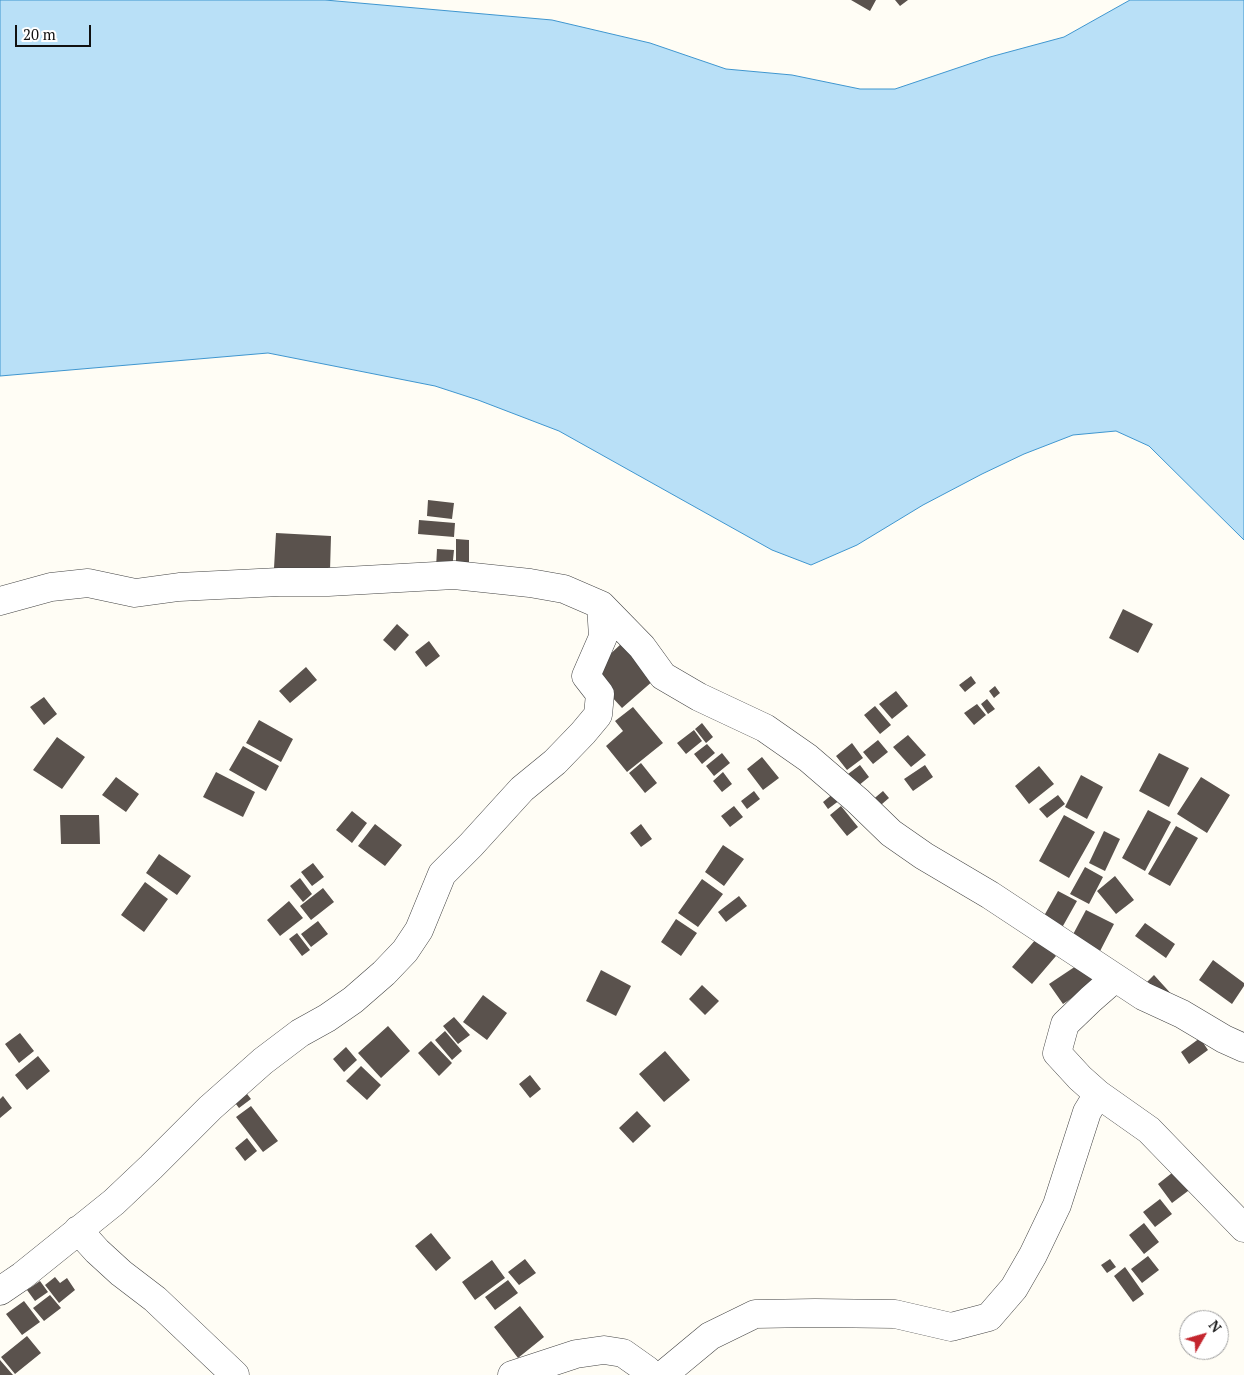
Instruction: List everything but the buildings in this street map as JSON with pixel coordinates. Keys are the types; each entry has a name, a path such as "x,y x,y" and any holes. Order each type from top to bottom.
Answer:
{"street":[{"path":"0,601 51,587 88,583 135,593 179,587 279,582 328,582 454,574 564,589 601,605 642,647 663,676 699,697 765,728 808,758 858,801 890,833 924,856 990,895 1143,996 1182,1014 1224,1040 1244,1048"},
{"path":"0,1291 22,1276 114,1202 152,1167 210,1108 263,1061 300,1033 327,1018 353,1000 384,974 405,952 419,930 442,874 522,789 555,762 583,733 598,714 600,694 586,676 602,637 601,605"},
{"path":"1115,978 1065,1024 1057,1053 1098,1094 1148,1130 1244,1228"},
{"path":"662,1375 710,1336 755,1314 895,1314 951,1327 989,1317 1014,1288 1033,1255 1057,1205 1087,1112 1098,1094"},
{"path":"78,1230 115,1267 155,1299 236,1375"},
{"path":"512,1375 576,1354 604,1350 623,1353 651,1375"}],"water":[{"path":"0,0 325,0 552,20 650,43 726,69 792,75 860,89 895,89 990,57 1064,37 1130,0 1244,0 1244,540 1149,446 1116,431 1073,435 1024,454 923,505 857,545 811,565 772,550 559,431 478,400 435,386 268,353 0,376"}]}
